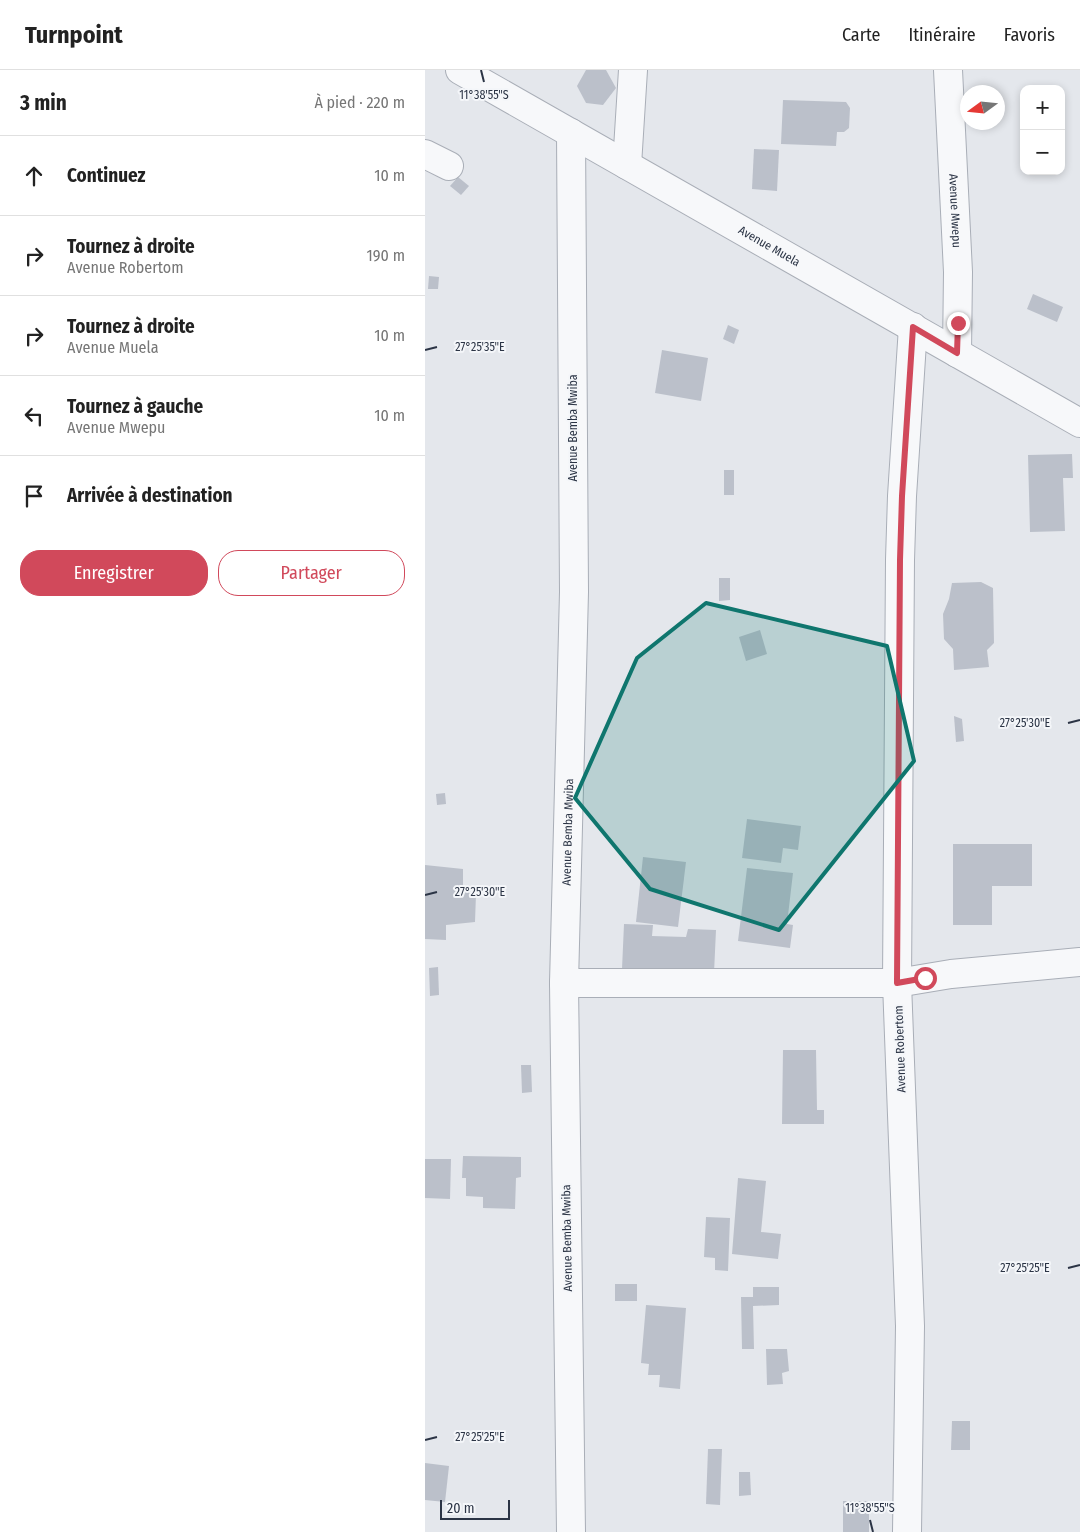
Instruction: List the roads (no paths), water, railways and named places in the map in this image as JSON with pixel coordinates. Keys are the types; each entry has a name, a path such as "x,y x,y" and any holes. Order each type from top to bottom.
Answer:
{"street":[{"name":"Avenue Muela","path":"460,70 1080,423"},
{"path":"627,165 633,70"},
{"name":"Avenue Mwepu","path":"948,70 958,262 957,353"},
{"name":"Avenue Bemba Mwiba","path":"571,133 574,592 564,984 571,1532"},
{"path":"425,154 449,166"},
{"name":"Avenue Robertom","path":"907,1532 910,1326 897,983 900,560 902,496 913,327"},
{"path":"564,984 897,983 951,974 1080,962"}]}
